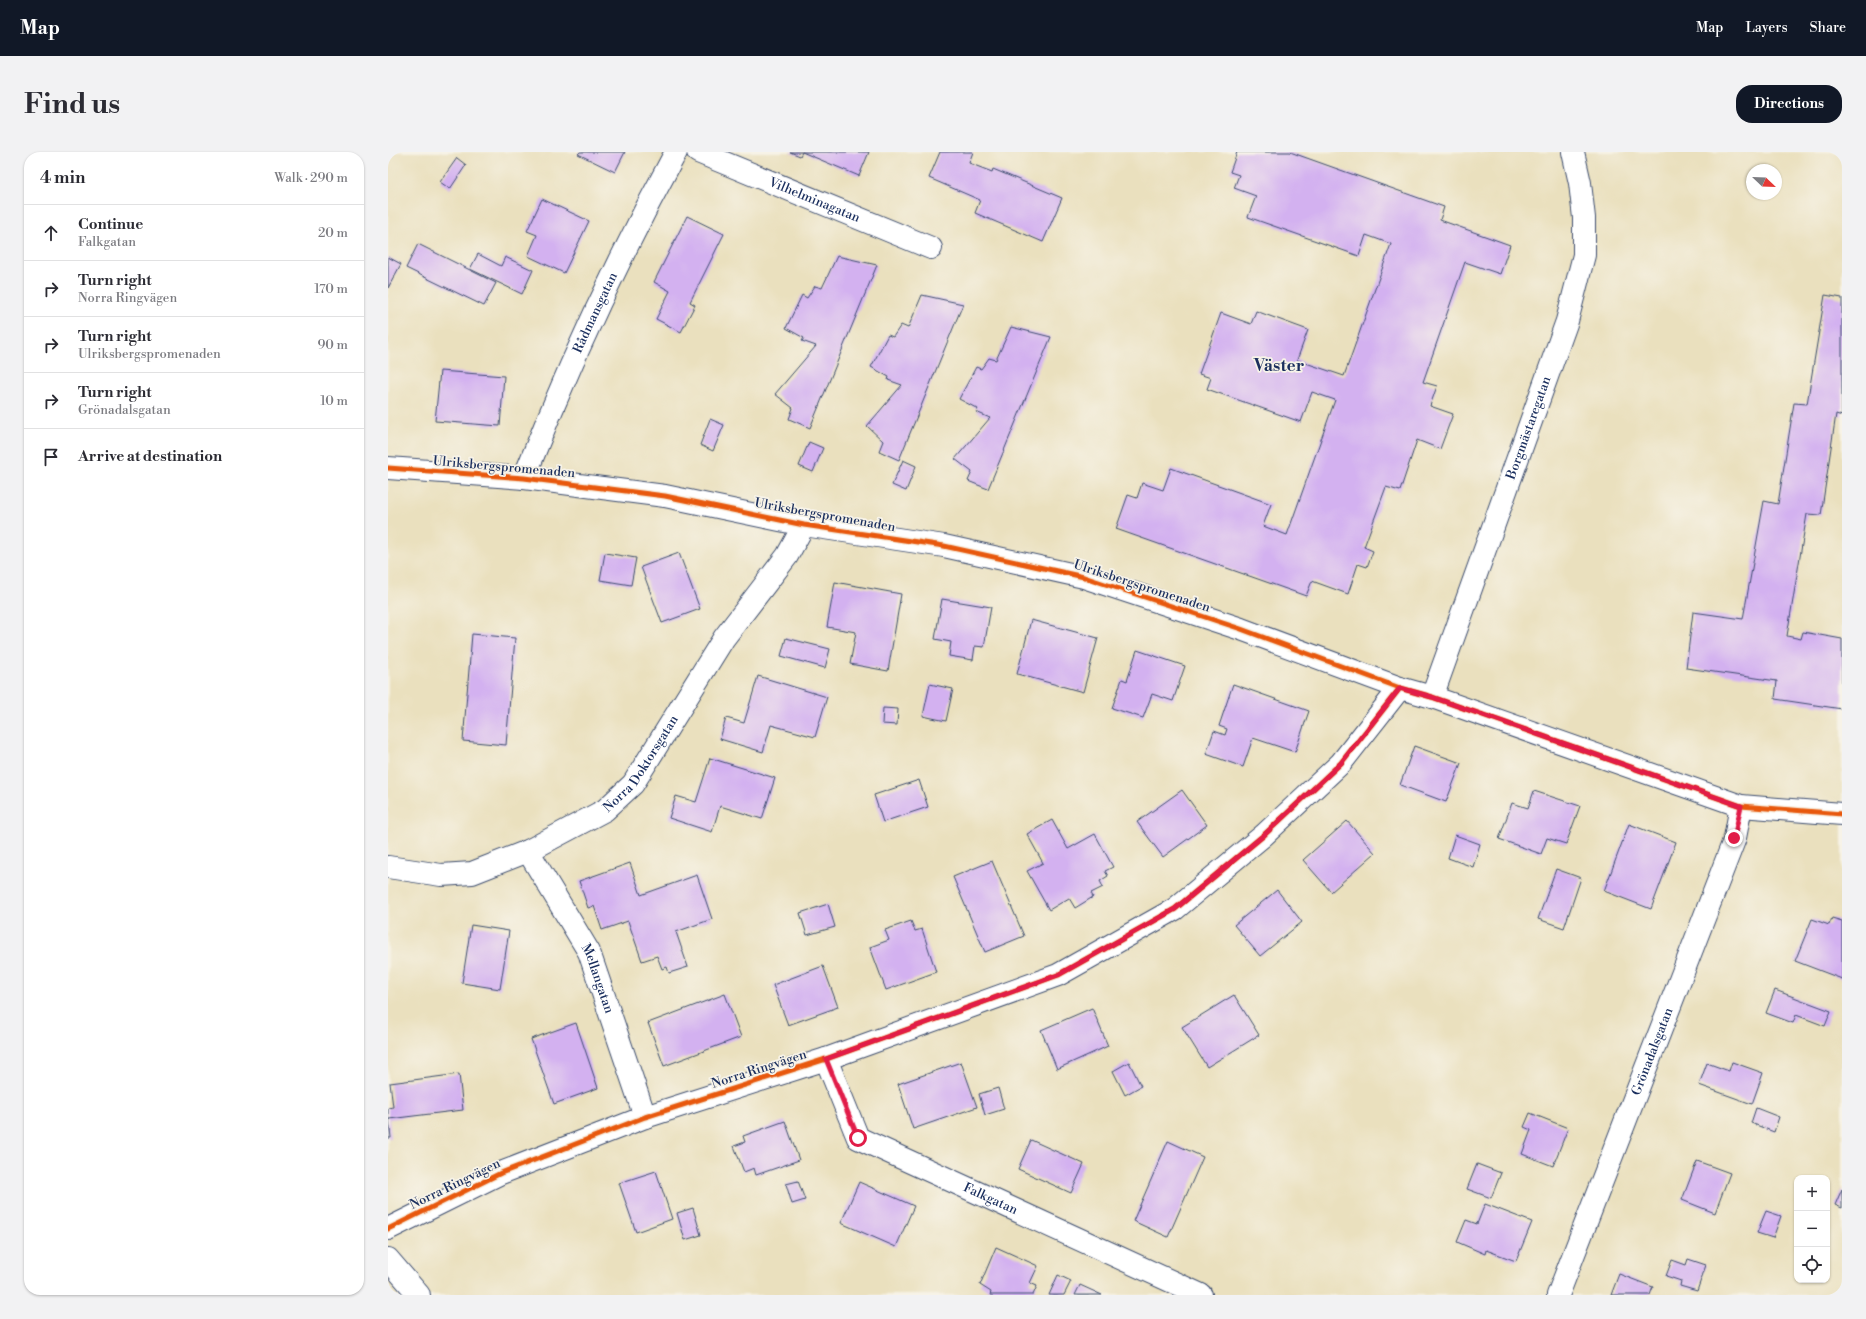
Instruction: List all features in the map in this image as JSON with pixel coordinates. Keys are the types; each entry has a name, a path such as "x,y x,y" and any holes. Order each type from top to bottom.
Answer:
{"street":[{"name":"Rådmansgatan","path":"524,478 549,413 635,229 676,152"},
{"name":"Vilhelminagatan","path":"698,152 931,248"},
{"name":"Borgmästaregatan","path":"1432,697 1569,314 1584,255 1584,218 1580,183 1573,152"},
{"name":"Ulriksbergspromenaden","path":"388,468 524,478 665,496 804,525 944,546 1084,577 1241,629 1400,688 1432,697 1741,806 1842,814"},
{"name":"Norra Doktorsgatan","path":"388,867 441,875 472,873 528,851 604,810 633,784 724,638 787,556 804,525"},
{"name":"Norra Ringvägen","path":"388,1229 501,1172 645,1117 826,1059 1058,975 1175,909 1264,835 1341,763 1400,688"},
{"name":"Grönadalsgatan","path":"1558,1295 1734,838 1741,806"},
{"name":"Mellangatan","path":"528,851 589,952 645,1117"},
{"name":"Falkgatan","path":"826,1059 858,1138 1201,1295"},
{"path":"388,1259 419,1295"}],"building":[{"path":"580,152 625,152 615,172 578,154"},
{"path":"790,152 802,152 800,156"},
{"path":"802,152 869,152 859,176"},
{"path":"940,152 973,152 969,163 992,172 993,169 1062,198 1043,242 975,213 980,200 929,178"},
{"path":"1237,152 1290,152 1444,207 1440,220 1510,245 1500,274 1465,262 1423,382 1437,386 1430,406 1453,414 1440,449 1417,440 1400,491 1386,487 1364,547 1373,551 1367,567 1358,564 1348,594 1312,581 1306,596 1116,529 1128,495 1137,498 1142,483 1163,490 1171,468 1271,504 1263,526 1287,535 1335,400 1312,392 1301,422 1207,389 1211,378 1199,374 1221,313 1251,324 1256,311 1308,330 1297,360 1344,376 1391,244 1366,235 1359,256 1248,217 1256,196 1234,188 1239,175 1230,172"},
{"path":"457,158 466,165 450,189 440,182"},
{"path":"542,199 589,221 564,273 528,256 537,235 527,231"},
{"path":"687,216 724,234 690,302 695,305 681,332 656,319 670,291 654,282"},
{"path":"418,244 496,283 484,306 406,268"},
{"path":"478,254 501,266 505,257 533,270 522,294 470,269"},
{"path":"837,256 877,265 810,428 789,419 793,408 775,394 816,346 802,341 804,338 786,328 802,295 807,298 815,286 822,288"},
{"path":"388,257 401,264 388,288"},
{"path":"922,295 963,304 899,460 879,451 883,441 867,426 902,385 888,380 889,377 871,367 888,335 893,337 901,325 908,328"},
{"path":"1825,295 1842,298 1842,416 1836,414 1821,515 1807,514 1787,636 1801,639 1803,632 1842,639 1842,709 1775,699 1777,681 1686,668 1693,612 1743,619 1764,501 1778,504 1794,403 1807,404"},
{"path":"1011,327 1051,337 988,489 968,481 972,472 955,459 990,418 976,412 978,409 959,399 976,367 981,369 989,358 996,360"},
{"path":"440,371 504,376 500,426 435,421"},
{"path":"710,419 724,425 713,451 700,445"},
{"path":"809,442 823,448 813,472 799,466"},
{"path":"903,460 916,466 906,491 892,485"},
{"path":"605,553 636,558 631,585 600,580"},
{"path":"679,553 700,609 662,623 641,567"},
{"path":"835,582 901,594 888,671 850,664 856,632 827,627"},
{"path":"942,599 991,607 984,647 975,646 973,660 949,656 951,642 935,639"},
{"path":"1031,620 1098,638 1083,692 1017,674"},
{"path":"472,634 515,638 506,745 463,741"},
{"path":"786,638 830,649 825,668 781,656"},
{"path":"1137,650 1185,666 1173,701 1152,694 1143,718 1112,708 1122,679 1127,681"},
{"path":"758,676 827,697 815,737 771,725 763,752 720,739 726,718 744,723"},
{"path":"930,684 953,689 946,721 923,716"},
{"path":"1233,684 1309,711 1295,752 1253,738 1243,767 1206,754 1214,731 1225,735 1227,729 1219,726"},
{"path":"883,708 898,709 897,725 882,724"},
{"path":"1414,746 1461,763 1446,802 1400,785"},
{"path":"710,758 775,778 762,819 720,806 712,832 669,818 676,796 696,802"},
{"path":"919,780 928,807 883,822 874,795"},
{"path":"1182,790 1207,825 1163,857 1137,822"},
{"path":"1534,791 1580,806 1566,844 1547,838 1541,854 1499,839 1512,803 1528,808"},
{"path":"1052,820 1068,849 1095,834 1113,867 1105,871 1108,876 1100,881 1103,887 1091,893 1093,897 1075,908 1069,898 1049,910 1027,871 1043,863 1027,834"},
{"path":"1347,821 1375,853 1331,892 1303,860"},
{"path":"1629,824 1676,842 1651,909 1604,891"},
{"path":"1455,835 1480,844 1473,867 1448,858"},
{"path":"992,861 1024,936 985,952 953,877"},
{"path":"630,863 641,895 697,875 712,919 676,932 688,967 669,973 667,967 662,969 657,956 642,961 628,921 602,930 594,906 588,908 579,881"},
{"path":"1556,869 1581,878 1564,928 1538,919"},
{"path":"1277,890 1302,922 1260,956 1234,925"},
{"path":"828,904 835,927 807,935 800,913"},
{"path":"1832,918 1842,921 1842,979 1795,961 1812,919 1829,925"},
{"path":"911,921 915,931 922,929 936,972 886,990 870,947 889,940 885,930"},
{"path":"471,925 509,931 500,989 462,983"},
{"path":"823,966 838,1007 788,1025 773,985"},
{"path":"1775,990 1831,1011 1825,1026 1796,1015 1793,1023 1766,1013"},
{"path":"725,994 741,1037 664,1066 648,1023"},
{"path":"1234,995 1259,1035 1207,1067 1182,1027"},
{"path":"1092,1008 1108,1046 1057,1069 1041,1030"},
{"path":"576,1023 598,1088 554,1104 531,1039"},
{"path":"961,1062 977,1107 913,1129 898,1084"},
{"path":"1129,1062 1141,1086 1125,1095 1113,1071"},
{"path":"1732,1062 1763,1073 1752,1104 1699,1085 1707,1063 1729,1071"},
{"path":"459,1074 463,1110 389,1119 391,1138 388,1138 388,1108 393,1107 390,1083"},
{"path":"998,1088 1004,1109 985,1115 979,1094"},
{"path":"1756,1108 1779,1117 1774,1132 1751,1123"},
{"path":"1530,1113 1568,1128 1553,1166 1522,1154 1531,1130 1524,1127"},
{"path":"785,1121 799,1160 756,1175 754,1168 744,1172 734,1146 745,1142 743,1136"},
{"path":"1031,1140 1084,1164 1071,1193 1018,1169"},
{"path":"1168,1141 1203,1157 1168,1237 1133,1221"},
{"path":"1697,1161 1730,1173 1715,1213 1682,1200"},
{"path":"1477,1164 1501,1173 1491,1198 1467,1189"},
{"path":"656,1171 672,1219 636,1232 619,1183"},
{"path":"798,1181 805,1200 792,1204 786,1184"},
{"path":"859,1182 914,1206 896,1247 841,1223"},
{"path":"1842,1189 1842,1208 1835,1205"},
{"path":"1485,1204 1532,1222 1516,1261 1486,1250 1485,1254 1457,1242 1466,1220 1477,1224"},
{"path":"693,1208 701,1235 685,1240 677,1213"},
{"path":"1766,1211 1781,1216 1773,1238 1757,1233"},
{"path":"996,1247 1038,1266 1030,1283 1037,1286 1033,1295 990,1295 991,1292 980,1285"},
{"path":"1688,1259 1706,1265 1697,1291 1680,1286 1681,1281 1666,1276 1672,1260 1686,1265"},
{"path":"1619,1274 1653,1287 1650,1295 1611,1295"},
{"path":"1058,1275 1071,1281 1064,1295 1049,1295"},
{"path":"1080,1285 1102,1295 1075,1295"}],"cycle path":[{"path":"388,468 524,478 665,496 804,525 944,546 1084,577 1241,629 1400,688 1432,697 1741,806 1842,814"},
{"path":"388,1229 501,1173 645,1117 826,1059 1058,975 1175,909 1264,835 1341,763 1400,688"}],"district":[{"name":"Väster","path":"1279,366"}],"route":[{"path":"858,1138 826,1059 1058,975 1175,909 1264,835 1341,763 1400,688 1432,697 1741,806 1734,838"}]}
